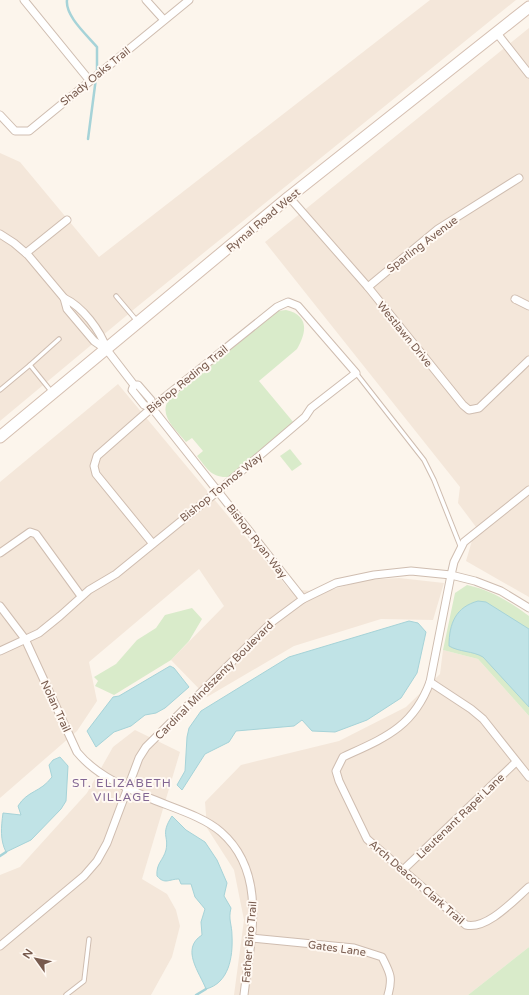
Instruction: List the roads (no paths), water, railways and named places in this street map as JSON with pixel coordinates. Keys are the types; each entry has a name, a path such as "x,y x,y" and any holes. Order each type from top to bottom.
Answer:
{"main road":[{"name":"Rymal Road West","path":"0,437 54,394 290,197 529,7"}],"street":[{"path":"24,0 90,81"},
{"path":"146,0 164,20"},
{"name":"Shady Oaks Trail","path":"0,115 15,131 29,130 189,0"},
{"path":"496,32 529,74"},
{"name":"Sparling Avenue","path":"368,287 438,229 519,178"},
{"name":"Westlawn Drive","path":"290,197 368,287 463,405 469,410 479,408 529,360"},
{"path":"26,252 67,220"},
{"name":"Bishop Ryan Way","path":"0,234 26,252 64,298 73,302 102,336 107,350 134,385 138,385 143,391 150,400 152,408 302,599"},
{"path":"515,298 529,306"},
{"name":"Bishop Reding Trail","path":"153,544 102,482 96,474 94,466 97,456 152,408 271,311 288,302 298,306 356,374"},
{"name":"Bishop Tonnos Way","path":"0,651 39,633 81,596 116,574 218,491 305,417 311,408 356,374"},
{"path":"529,490 464,542 460,548 451,575 430,682 471,709 487,724 529,777"},
{"path":"0,552 25,534 30,532 36,534 81,596"},
{"name":"Cardinal Mindszenty Boulevard","path":"0,946 84,876 97,861 107,843 129,789 139,758 146,747 257,635 302,599 336,583 374,575 411,571 451,575 475,581 501,591 529,608"},
{"name":"Nolan Trail","path":"0,606 25,639 77,752 87,764 101,775 129,789"},
{"name":"Arch Deacon Clark Trail","path":"430,682 424,697 412,715 404,723 384,738 343,757 338,764 336,771 339,782 361,829 376,847 460,921 468,926 478,925 490,920 529,887"},
{"name":"Lieutenant Rapei Lane","path":"403,870 516,762"},
{"name":"Father Biro Trail","path":"129,789 207,822 221,832 232,843 250,880 254,910 244,995"},
{"name":"Gates Lane","path":"250,938 354,948 382,956 389,970 392,982 388,995"}],"lane":[{"path":"116,296 139,323"},
{"path":"0,390 58,339"},
{"path":"30,365 54,394"},
{"path":"356,374 424,460 434,480 460,548"},
{"path":"66,995 84,981 89,939"}],"water":[{"path":"478,601 486,602 529,629 529,707 483,657 449,646 450,630 455,617 464,607"},
{"path":"409,621 418,623 426,632 417,673 401,698 367,720 335,732 312,731 302,720 294,726 236,731 229,742 205,754 182,790 177,785 185,771 189,728 201,711 289,657"},
{"path":"170,666 174,668 189,687 165,708 156,713 145,715 131,726 114,732 96,747 87,731 113,697 119,696"},
{"path":"60,757 68,766 66,801 61,809 31,840 6,852 2,834 3,813 21,815 18,806 26,797 48,782 52,777 49,765 53,760"},
{"path":"172,816 186,830 205,842 217,860 227,883 224,896 231,908 232,952 225,975 214,986 206,989 196,969 192,954 192,947 202,935 201,922 205,909 195,897 191,884 181,884 179,879 165,881 157,876 158,868 165,854 167,845 166,827"}],"waterway":[{"path":"67,0 67,6 73,19 97,47 97,73"},
{"path":"88,139 96,78"},
{"path":"0,856 6,852"},
{"path":"196,995 206,989"}],"district":[{"name":"ST. ELIZABETH VILLAGE","path":"122,790"}]}
